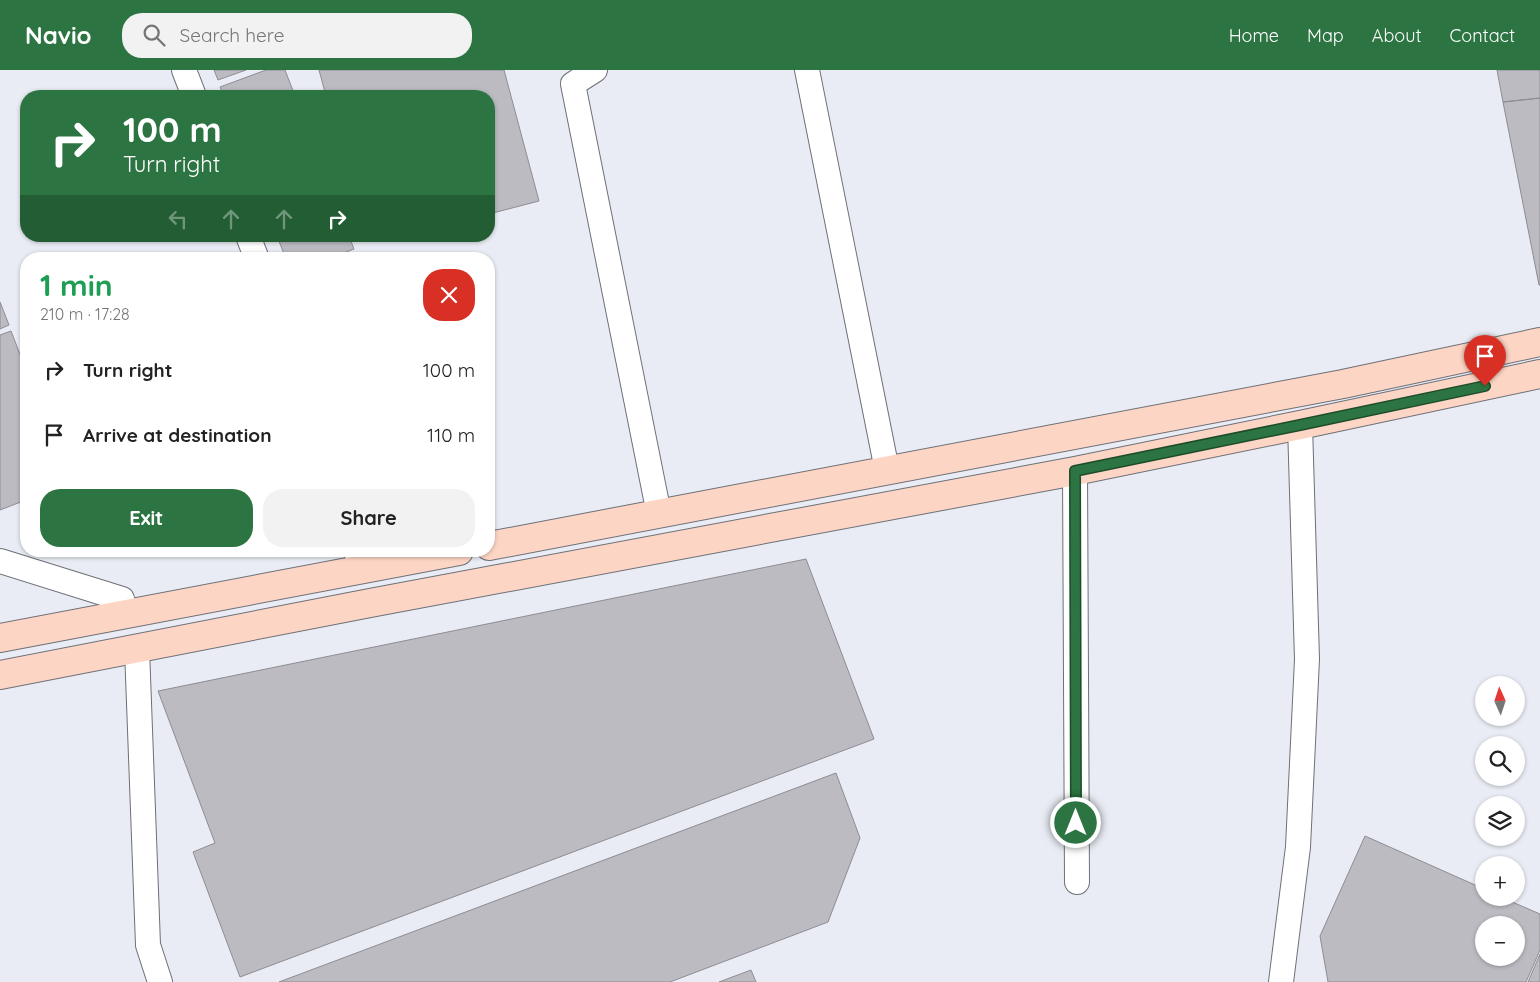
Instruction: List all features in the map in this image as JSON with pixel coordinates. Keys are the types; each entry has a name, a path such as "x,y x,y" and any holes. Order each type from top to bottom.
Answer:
{"street":[{"path":"184,70 192,90"},
{"path":"595,70 573,84 659,514"},
{"path":"807,70 894,505"},
{"path":"495,545 1343,384 1540,342"},
{"path":"0,676 137,648 1075,471 1540,374"},
{"path":"1281,982 1298,847 1307,659 1300,425"},
{"path":"1075,471 1077,882"},
{"path":"0,638 126,614 358,561 398,557"},
{"path":"0,561 122,599 126,614"},
{"path":"358,561 370,604"},
{"path":"137,648 148,946 160,982"}],"building":[{"path":"214,70 246,70 218,80"},
{"path":"266,70 285,70 293,90 221,90 220,87"},
{"path":"319,70 504,70 539,201 495,212 495,90 324,90"},
{"path":"1497,70 1540,70 1540,98 1503,102"},
{"path":"1540,98 1540,285 1539,285 1503,102"},
{"path":"279,242 351,242 354,249 346,252 283,252"},
{"path":"0,302 9,325 0,329"},
{"path":"11,331 20,354 20,502 0,510 0,335"},
{"path":"806,559 874,739 240,977 193,852 215,843 158,691"},
{"path":"836,773 860,838 828,922 670,982 279,982"},
{"path":"1365,836 1475,885 1475,906 1522,906 1540,914 1540,950 1526,982 1328,982 1320,936"},
{"path":"1540,954 1540,982 1528,982"},
{"path":"751,970 756,982 719,982"}],"route":[{"path":"1076,823 1075,471 1485,386"}]}
